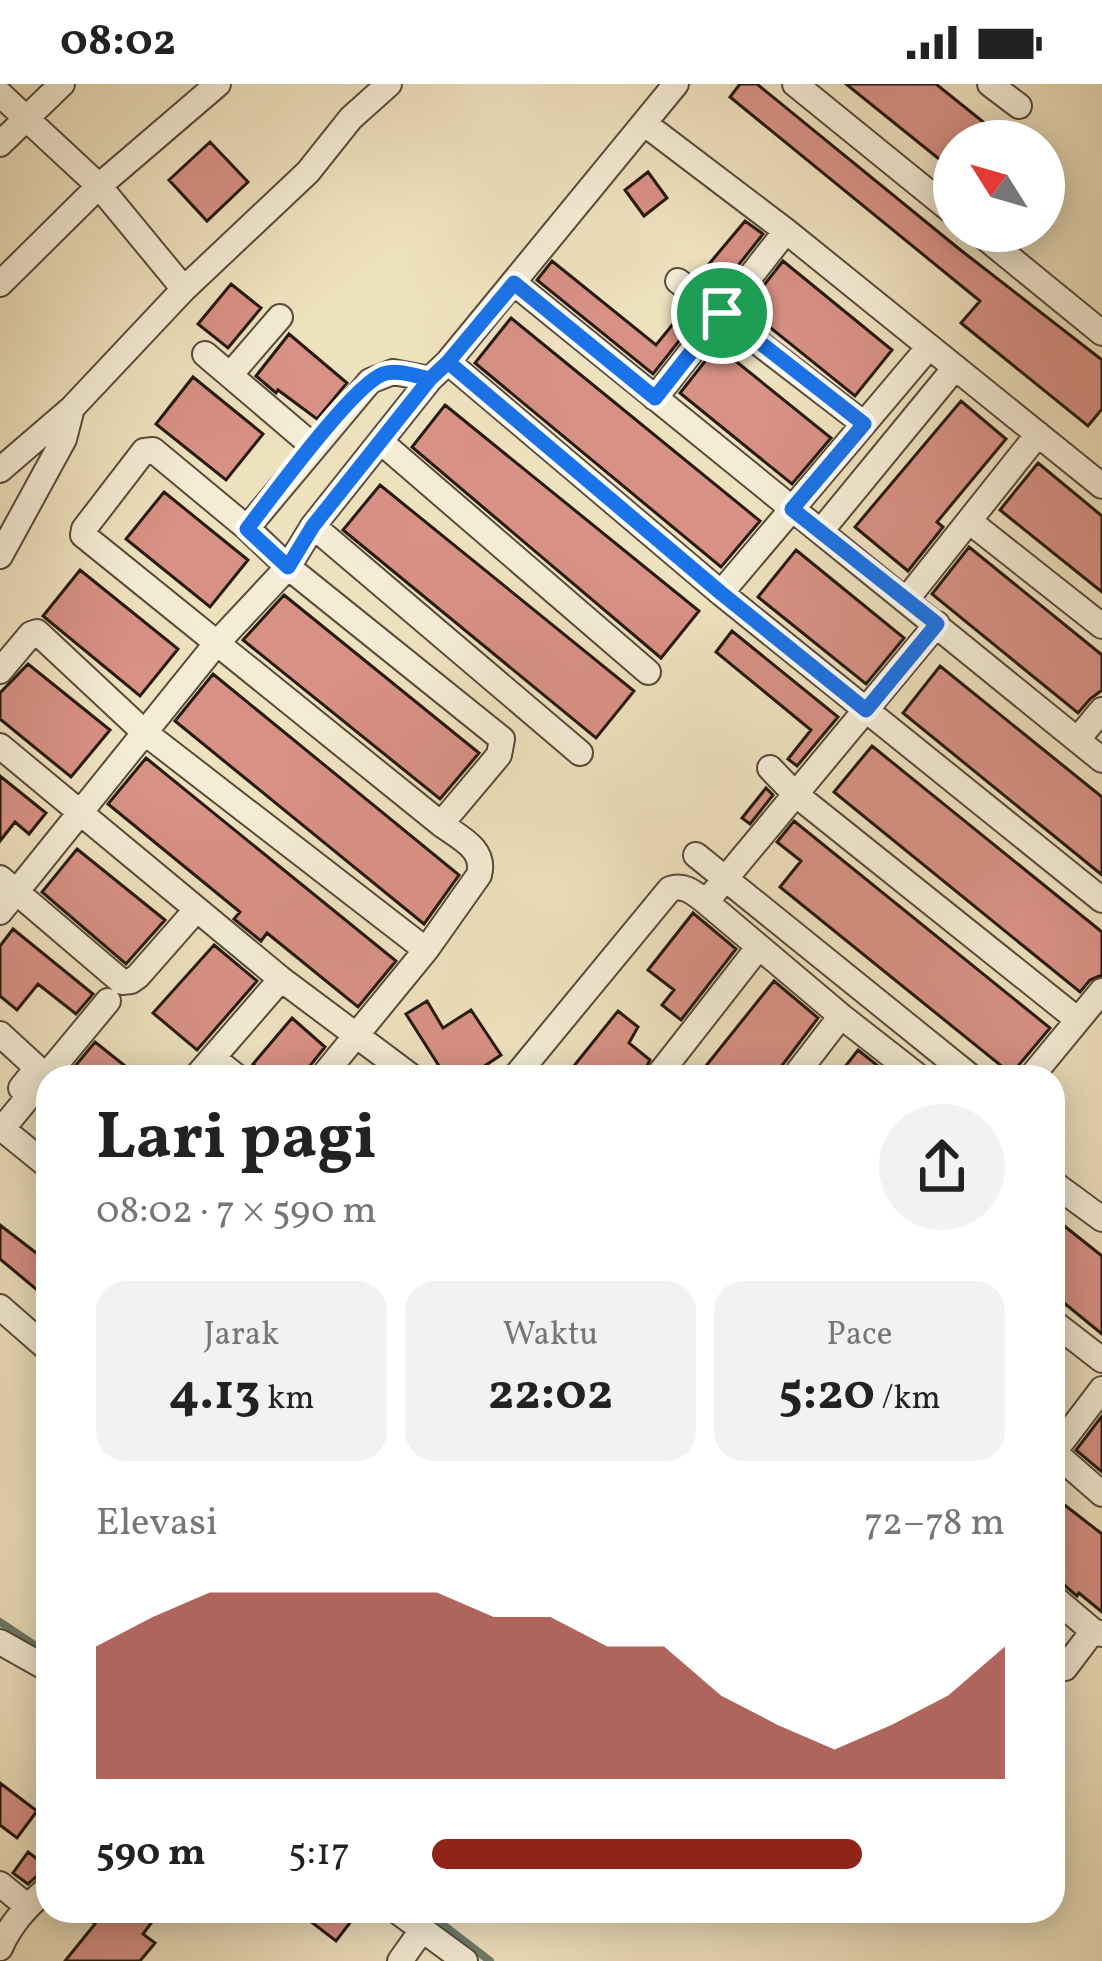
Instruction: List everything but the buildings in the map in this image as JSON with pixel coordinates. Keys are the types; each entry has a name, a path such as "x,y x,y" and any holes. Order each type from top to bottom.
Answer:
{"street":[{"path":"0,143 62,84"},
{"path":"0,284 99,186 218,84"},
{"path":"0,470 72,408 184,289 308,172 351,118 389,84"},
{"path":"0,912 9,885 78,813 216,644 288,567 313,526 676,84"},
{"path":"990,84 1019,106"},
{"path":"810,88 933,195"},
{"path":"0,94 99,186 184,289"},
{"path":"645,124 786,231 1102,486"},
{"path":"655,398 786,231"},
{"path":"1002,252 1102,333"},
{"path":"679,281 864,424"},
{"path":"514,283 1102,760"},
{"path":"230,374 280,317"},
{"path":"721,593 929,347"},
{"path":"205,354 313,446"},
{"path":"821,532 954,369"},
{"path":"247,529 370,381 393,372 439,370 1102,900"},
{"path":"0,556 64,440 72,408"},
{"path":"906,599 1038,434"},
{"path":"381,442 648,672"},
{"path":"332,1065 426,950 479,875 479,853 441,824 216,644 83,535 139,456 153,450 288,567 502,739 499,755 441,824"},
{"path":"969,520 1102,626"},
{"path":"313,526 580,753"},
{"path":"706,902 937,624"},
{"path":"0,670 37,632 144,732 426,950"},
{"path":"1078,739 1102,710"},
{"path":"0,746 280,979 397,1065"},
{"path":"770,768 794,794 1078,1020"},
{"path":"696,855 956,1065"},
{"path":"9,885 122,982 138,976 196,910"},
{"path":"525,1065 670,889 686,887 904,1065"},
{"path":"667,1065 758,948"},
{"path":"206,1065 280,979"},
{"path":"1041,1065 1102,991"},
{"path":"52,1065 108,1001"},
{"path":"803,1065 841,1016"},
{"path":"0,1034 36,1067"},
{"path":"1,1123 36,1070"},
{"path":"1,1123 36,1083"},
{"path":"1,1123 36,1155"},
{"path":"1065,1190 1098,1209"},
{"path":"0,1307 36,1338"},
{"path":"1065,1331 1102,1360"},
{"path":"1065,1438 1102,1389"},
{"path":"1065,1462 1102,1494"},
{"path":"1065,1607 1097,1633 1065,1668"},
{"path":"0,1642 36,1662"},
{"path":"0,1884 27,1906"},
{"path":"0,1948 8,1930 36,1898"},
{"path":"413,1923 464,1961"},
{"path":"400,1961 422,1930"}],"waterway":[{"path":"0,1622 36,1646"},
{"path":"441,1923 490,1961"}],"route":[{"path":"514,283 655,398 722,313 864,424 792,509 937,624 866,710 448,362 313,526 288,567 247,529 370,381 393,372 430,379 514,283"}]}
